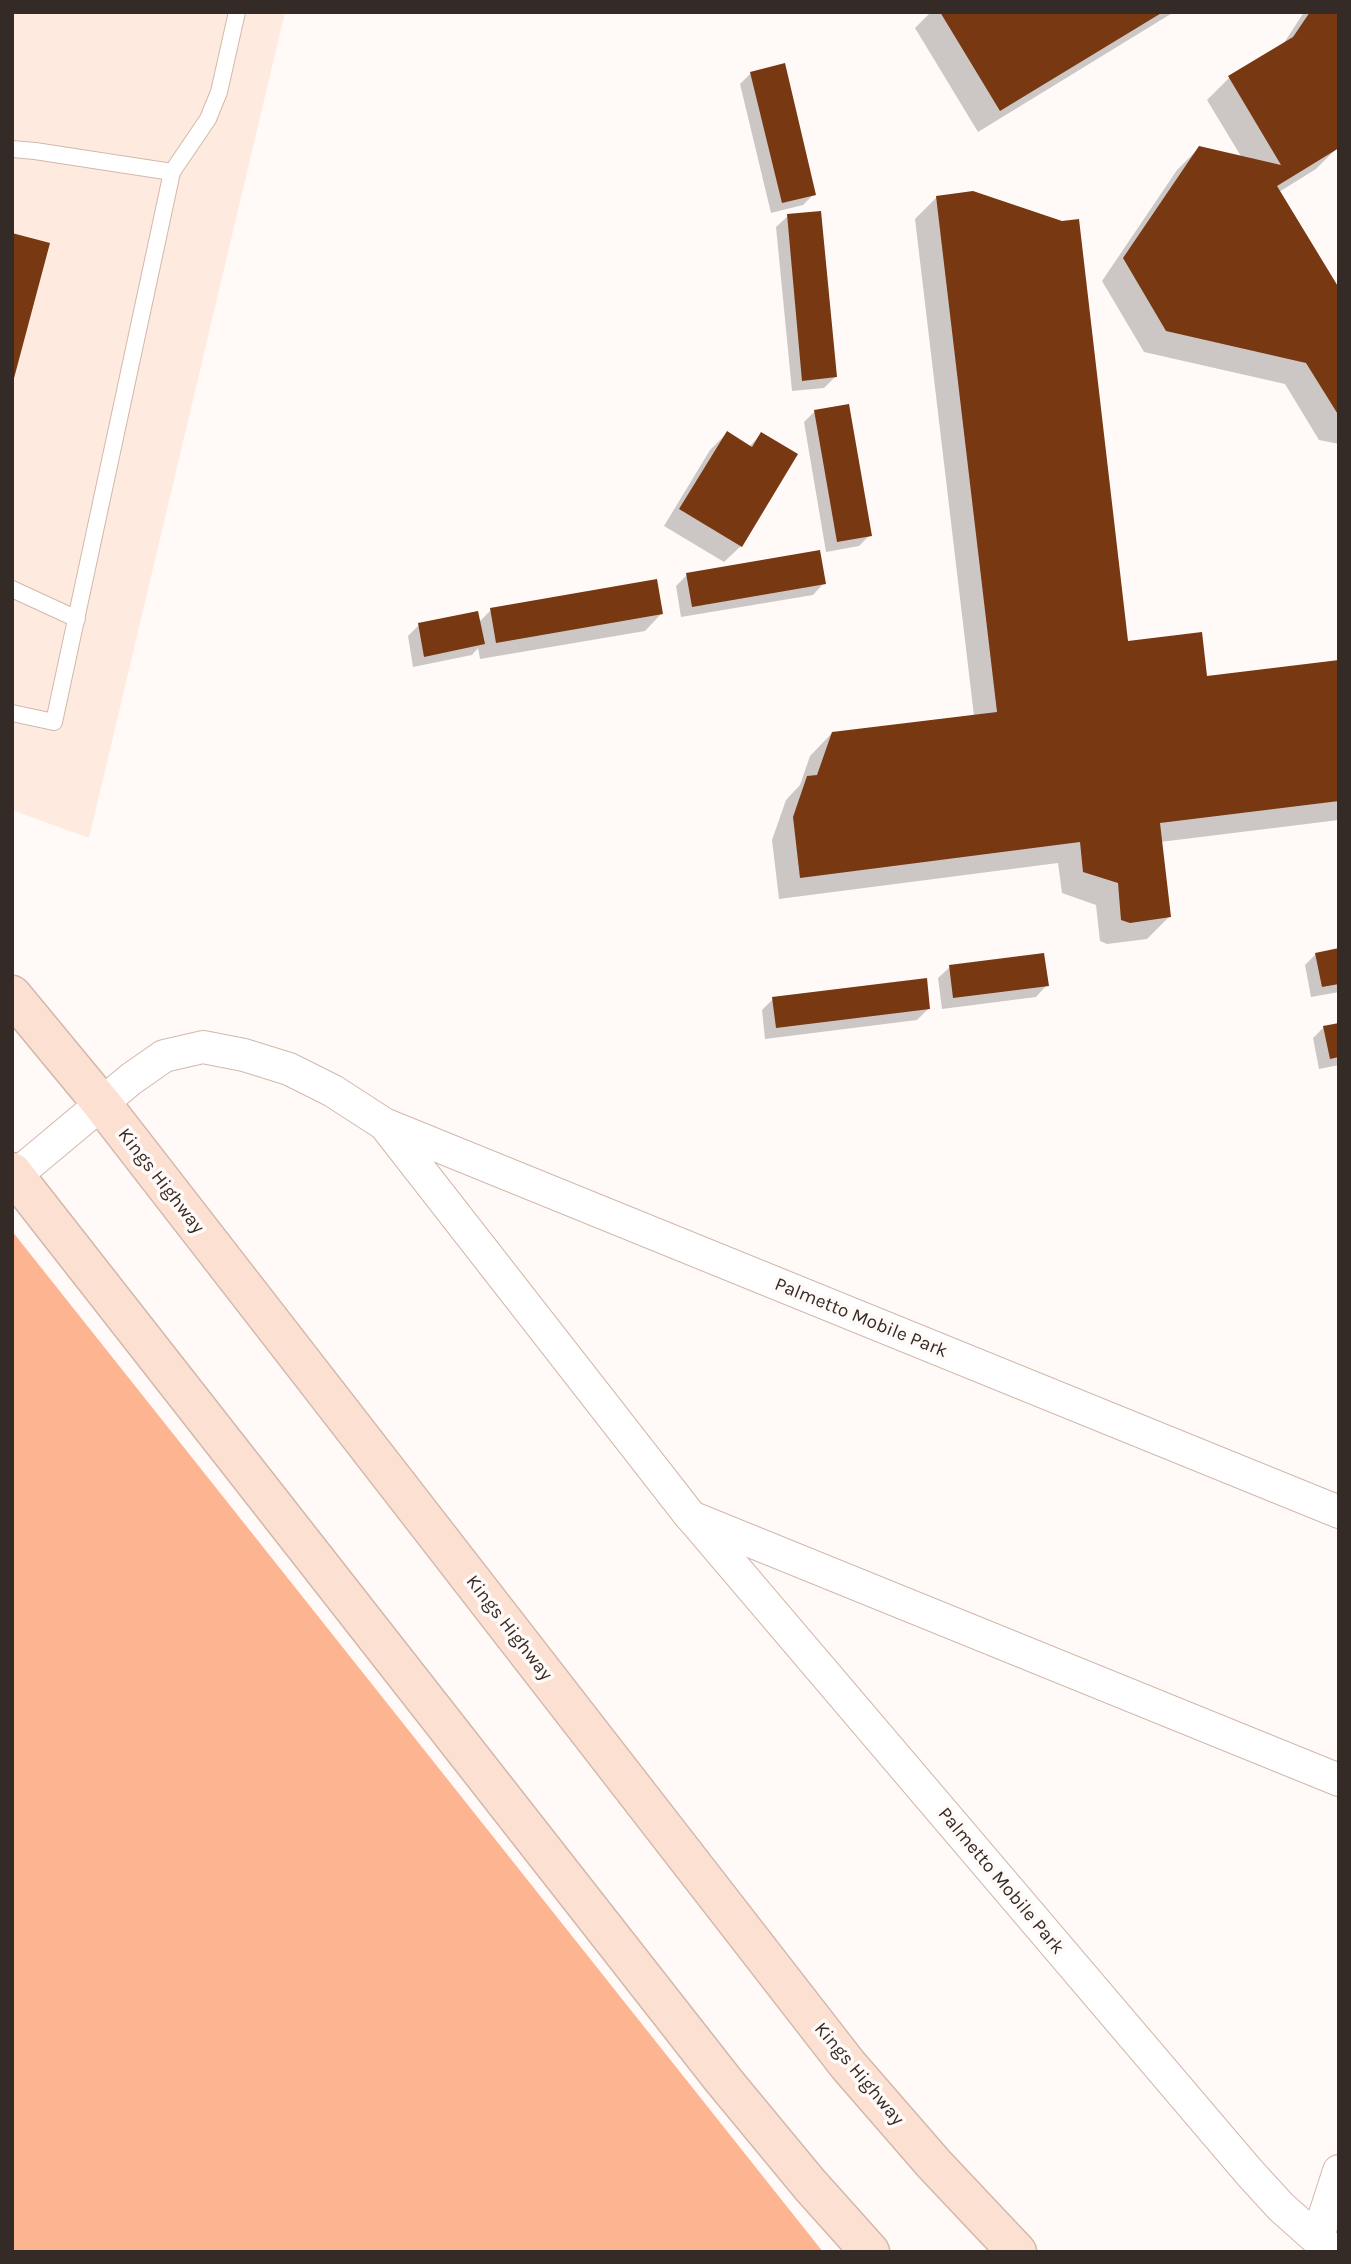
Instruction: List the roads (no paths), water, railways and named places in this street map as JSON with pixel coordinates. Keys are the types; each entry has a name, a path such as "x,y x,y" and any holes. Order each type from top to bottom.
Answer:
{"main road":[{"name":"Kings Highway","path":"12,995 102,1104 848,2065 934,2164 1017,2252"},
{"path":"14,1174 723,2081 870,2252"}],"street":[{"name":"Palmetto Mobile Park","path":"14,1174 131,1079 164,1056 203,1047 244,1055 289,1069 333,1091 384,1124 1339,1512"},
{"name":"Palmetto Mobile Park","path":"384,1124 691,1517 1249,2172 1281,2207 1326,2245"},
{"name":"Palmetto Mobile Park","path":"691,1517 1339,1780"},
{"name":"Palmetto Mobile Park","path":"1326,2245 1339,2171"}],"lane":[{"path":"12,713 54,722 172,172 208,119 219,92 237,12"},
{"path":"12,149 172,172"},
{"path":"12,589 77,619"}]}
